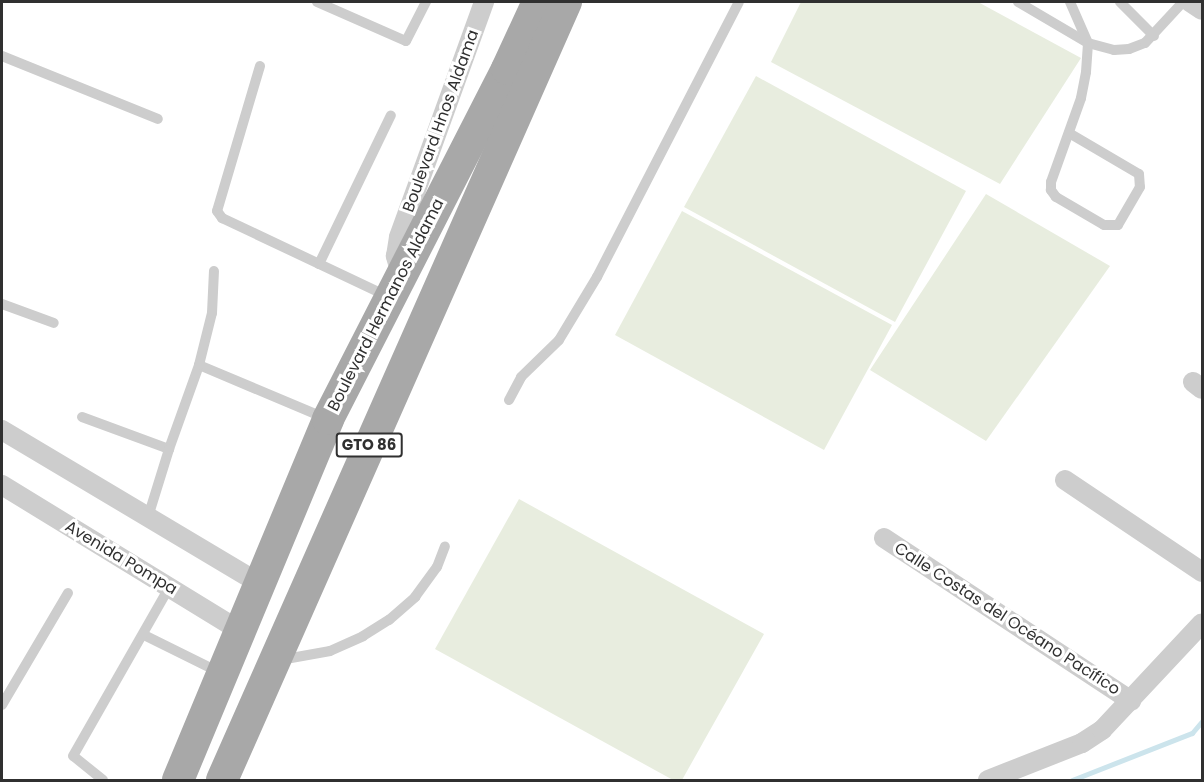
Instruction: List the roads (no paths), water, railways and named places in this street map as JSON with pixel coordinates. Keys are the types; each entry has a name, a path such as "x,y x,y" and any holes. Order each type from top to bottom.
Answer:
{"main road":[{"name":"Boulevard Hermanos Aldama","path":"178,780 328,419 507,69 538,2"},
{"name":"GTO 86","path":"222,780 566,2"},
{"path":"250,607 290,623"}],"street":[{"name":"Boulevard Hnos Aldama","path":"396,286 396,256 399,237 480,2"},
{"path":"519,111 556,54 583,2"},
{"path":"1190,2 1203,10"},
{"path":"2,430 148,517 250,607"},
{"path":"1065,480 1203,572"},
{"name":"Avenida Pompa","path":"2,485 169,588 250,607"},
{"name":"Calle Costas del Océano Pacífico","path":"884,538 1131,700"},
{"path":"988,780 1082,743 1102,730 1203,623"}],"lane":[{"path":"317,2 406,41 426,2"},
{"path":"509,400 521,377 559,340 597,277 739,2"},
{"path":"1018,2 1088,43 1114,50 1129,49 1146,43 1183,2"},
{"path":"1069,133 1139,174 1140,188 1118,225 1109,227 1104,225 1056,197 1051,190 1051,182 1069,133 1084,81 1088,43 1070,2"},
{"path":"1120,2 1154,36"},
{"path":"2,56 158,119"},
{"path":"260,66 218,211 222,218 319,264 396,286"},
{"path":"319,264 391,115"},
{"path":"148,517 199,365 212,313 214,271"},
{"path":"2,304 54,323"},
{"path":"199,365 328,419"},
{"path":"82,417 169,449"},
{"path":"274,661 330,651 363,636 389,620 415,597 436,567 445,546"},
{"path":"103,780 74,756 169,588"},
{"path":"2,705 68,593"},
{"path":"144,635 222,674"}],"waterway":[{"path":"1072,780 1192,733 1202,721"}]}
